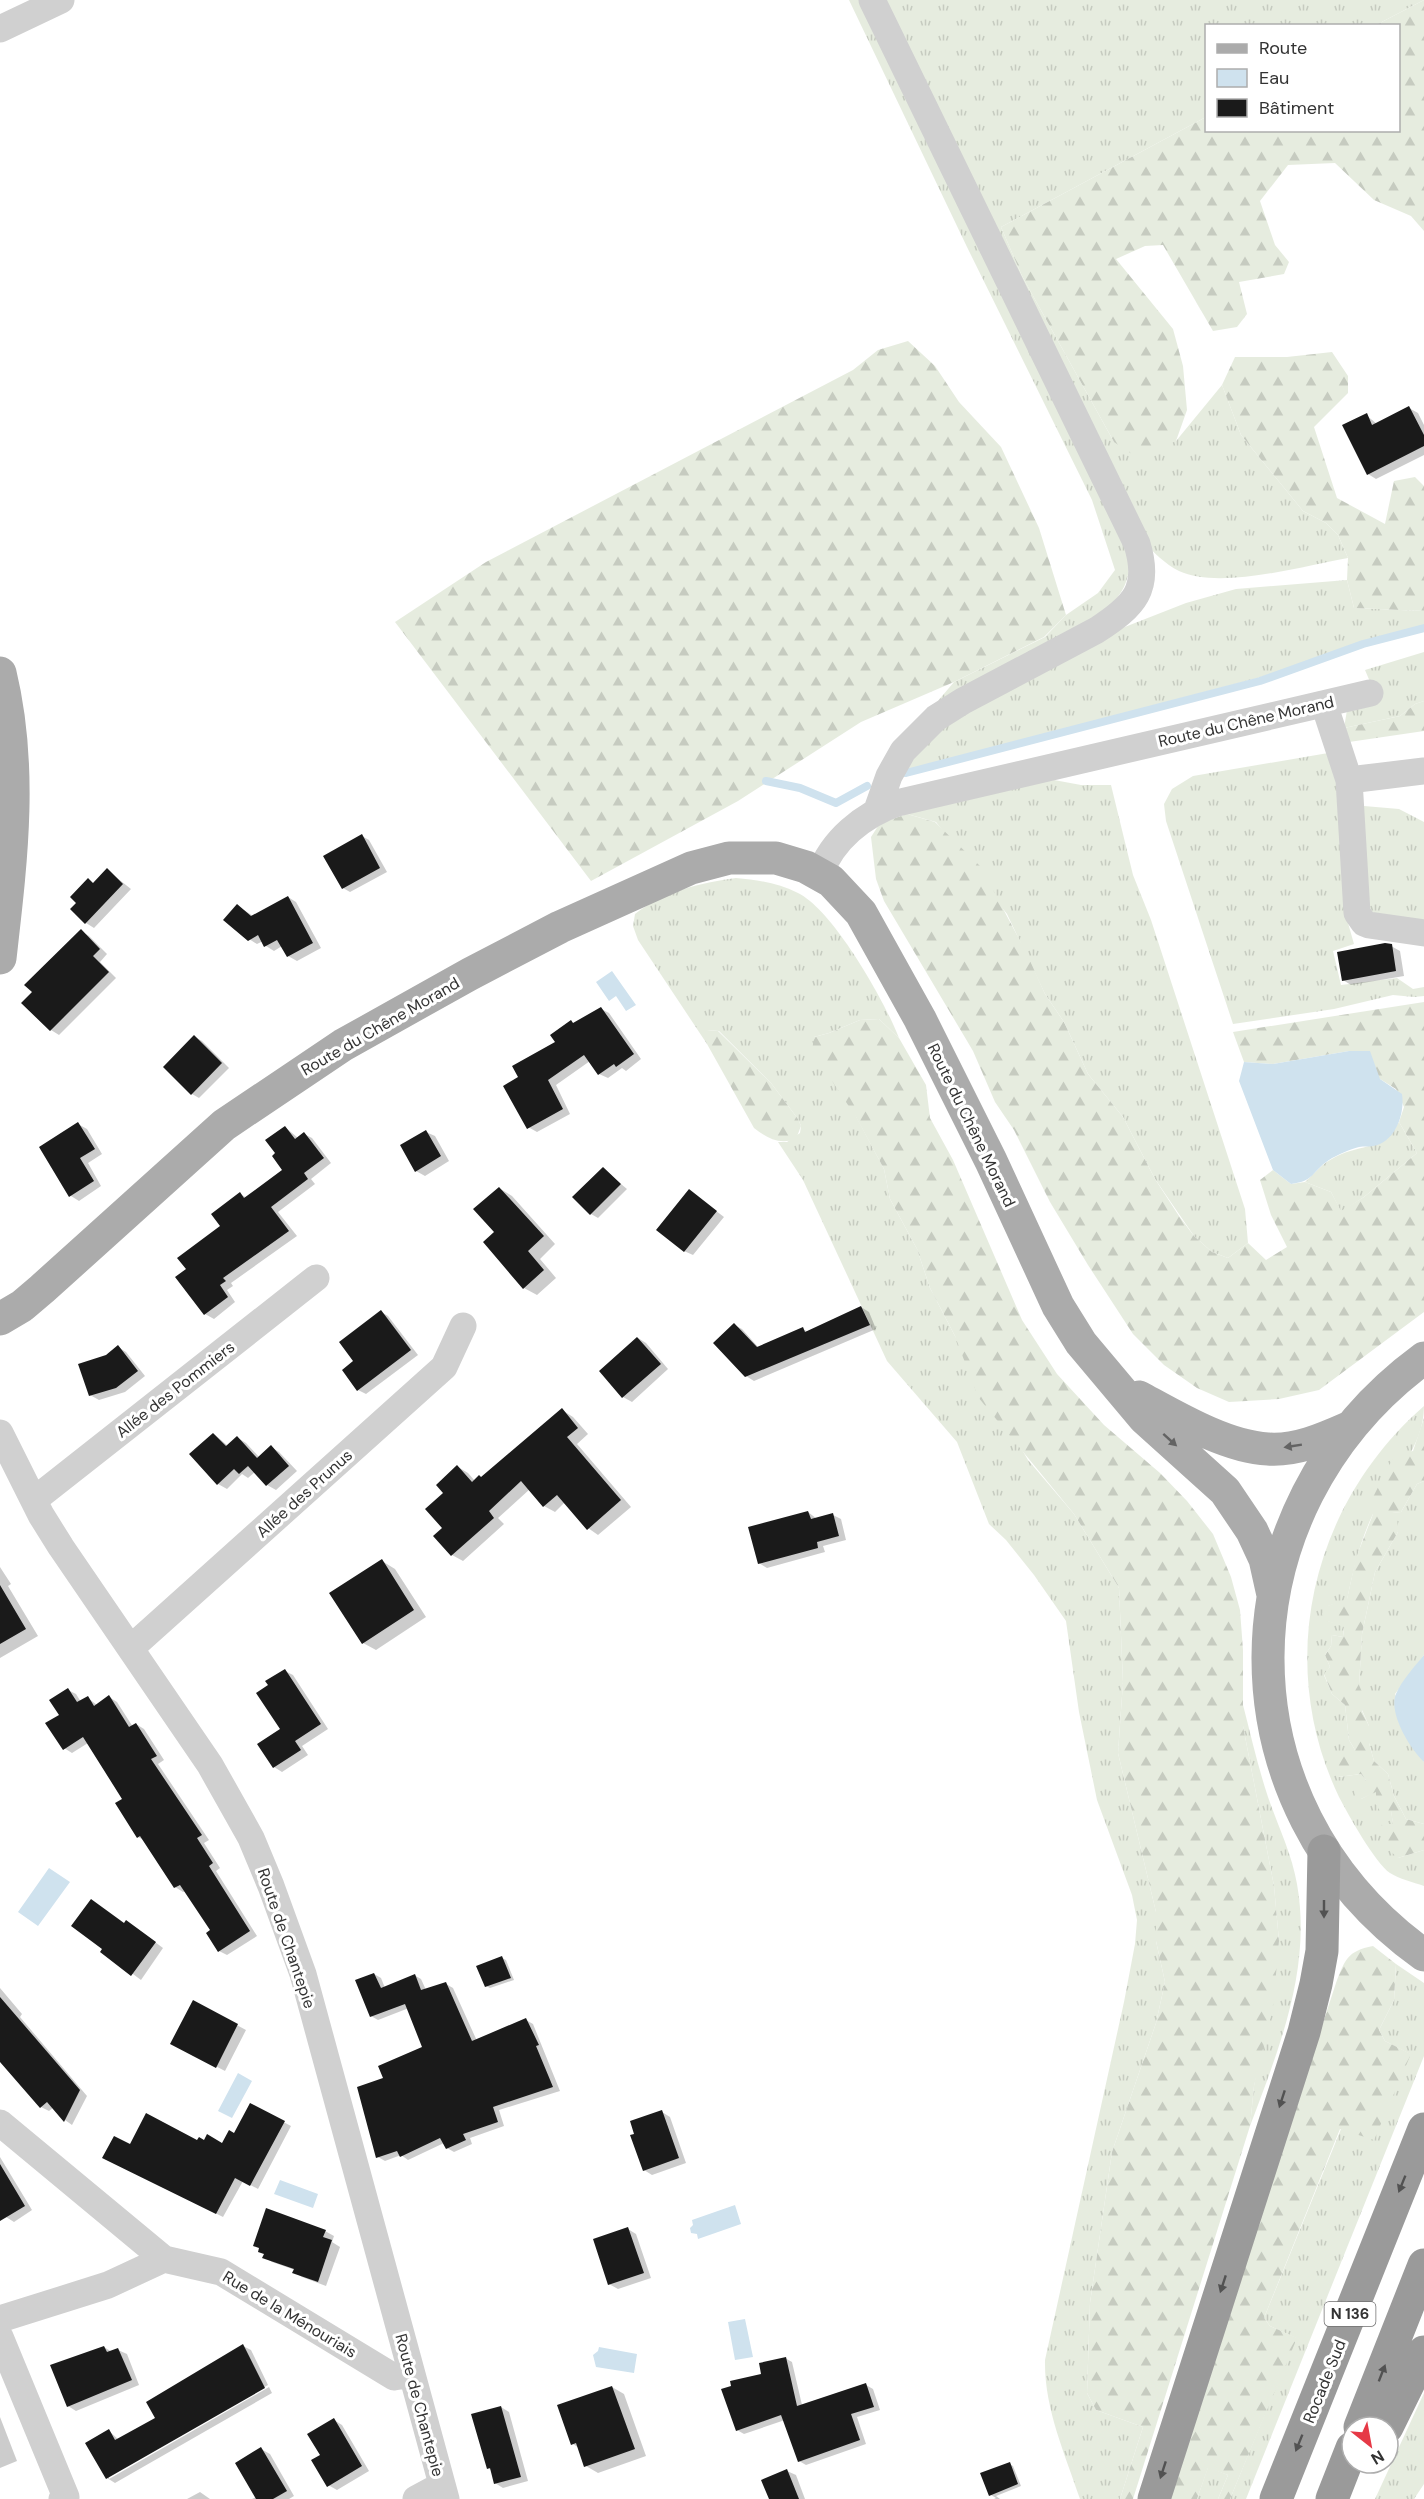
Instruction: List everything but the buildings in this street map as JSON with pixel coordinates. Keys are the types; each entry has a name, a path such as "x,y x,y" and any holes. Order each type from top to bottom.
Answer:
{"highway":[{"path":"1154,2499 1300,2043 1316,1984 1324,1920 1324,1851"},
{"name":"Rocade Sud","path":"1276,2499 1424,2129"},
{"name":"N 136","path":"1365,2415 1424,2265"},
{"path":"1393,2415 1424,2352"},
{"path":"1333,2496 1341,2475"},
{"path":"1333,2496 1351,2475"}],"main road":[{"path":"0,673 13,743 15,781 13,843 0,958"},
{"name":"Route du Chêne Morand","path":"0,1319 42,1289 191,1153 243,1112 343,1045 560,927 710,862 745,856 776,858 806,867 831,881 852,901 870,927 920,1019 976,1131 1058,1306 1081,1343 1144,1418 1226,1491 1252,1531 1265,1559 1274,1594"},
{"path":"1424,1358 1375,1398 1348,1428 1326,1458 1293,1524 1281,1558 1274,1594 1269,1632 1268,1671 1274,1718 1290,1782 1305,1818 1347,1884 1372,1912 1424,1955"},
{"name":"Route du Chêne Morand","path":"1114,1383 1224,1438 1268,1449 1295,1447 1348,1428"}],"street":[{"path":"0,29 61,0"},
{"path":"872,0 1137,544 1143,562 1143,577 1139,591 1130,605 1097,630 963,701 936,718 903,751 889,776 877,810"},
{"name":"Route du Chêne Morand","path":"820,874 826,856 850,830 877,810 897,803 1370,693"},
{"path":"1324,704 1349,780 1357,914 1364,923 1370,926 1424,933"},
{"path":"1349,780 1424,771"},
{"name":"Allée des Pommiers","path":"34,1500 316,1278"},
{"name":"Allée des Prunus","path":"131,1648 444,1367 463,1326"},
{"name":"Route de Chantepie","path":"0,1433 61,1547 221,1783 251,1838 303,1974 444,2492"},
{"name":"Rue de la Ménouriais","path":"0,2122 164,2259 221,2272 394,2377 412,2374"},
{"path":"0,2319 108,2284 164,2259"},
{"path":"0,2337 66,2497 62,2499"},
{"path":"416,2499 444,2492"}],"green space":[{"path":"849,0 865,0 1130,550 1129,571 1125,585 1104,614 937,702 954,682 1045,637 1066,615 1098,593 1115,570 1092,500 967,247"},
{"path":"880,0 1424,0 1378,24 1205,24 1205,118 1001,227 1022,276 1114,442 1176,441 1222,385 1241,435 1303,511 1326,523 1338,535 1348,558 1262,575 1216,578 1179,571 1164,561 1143,541"},
{"path":"1424,0 1424,231 1411,216 1374,200 1335,163 1288,165 1260,201 1275,245 1289,262 1284,274 1239,282 1247,314 1237,327 1213,331 1163,245 1145,246 1116,259 1173,329 1183,366 1187,410 1176,441 1138,458 1114,442 1022,276 1001,227 1205,118 1205,132 1400,132 1400,24 1378,24"},
{"path":"908,341 935,366 959,402 1001,447 1039,528 1066,615 1044,637 954,682 861,722 738,801 591,881 395,622 486,562 853,370 878,350"},
{"path":"1332,352 1348,376 1348,393 1314,427 1337,498 1385,524 1394,481 1415,477 1424,486 1424,611 1354,608 1347,580 1348,558 1338,535 1326,523 1303,511 1241,435 1222,385 1235,357 1287,357"},
{"path":"1347,580 1354,608 1424,611 1424,625 1363,642 1258,678 903,771 941,724 1112,632 1186,603 1236,589"},
{"path":"1424,652 1424,701 1415,704 1400,716 1344,728 1347,710 1379,703 1365,670"},
{"path":"1424,701 1424,731 1349,742 1344,728 1400,716 1415,704"},
{"path":"1334,752 1348,923 1354,944 1333,951 1341,985 1397,978 1413,989 1424,987 1424,996 1393,995 1334,1009 1233,1024 1166,821 1164,804 1172,789 1193,776"},
{"path":"1054,780 1081,785 1111,785 1133,875 1151,920 1245,1209 1248,1243 1228,1258 1212,1252 1194,1236 1155,1179 1123,1117 1088,1074 1064,1022 1045,994 1007,914 936,822 907,814 1033,783"},
{"path":"1364,806 1399,809 1424,822 1424,925 1383,922 1364,904"},
{"path":"907,814 935,822 981,867 1026,952 1045,994 1064,1022 1088,1074 1123,1117 1155,1179 1194,1236 1212,1252 1228,1258 1248,1243 1266,1260 1287,1247 1271,1215 1260,1180 1273,1170 1291,1184 1305,1182 1331,1192 1341,1211 1364,1197 1417,1153 1399,1122 1404,1107 1396,1089 1380,1079 1349,1051 1273,1064 1244,1062 1233,1032 1424,1002 1424,1312 1319,1390 1279,1399 1229,1402 1197,1388 1164,1365 1133,1334 1088,1265 1050,1202 1014,1130 995,1102 973,1051 884,901 876,879 871,837 880,823"},
{"path":"736,878 783,887 798,893 812,903 842,937 882,1002 899,1038 879,1019 860,1020 814,1037 884,1169 890,1199 917,1249 930,1288 955,1336 1028,1460 1074,1514 1119,1588 1123,1682 1118,1753 1156,1912 1156,1941 1165,1982 1156,2023 1112,2152 1090,2303 1087,2393 1096,2410 1143,2427 1120,2499 1080,2499 1052,2413 1045,2360 1135,1944 1137,1920 1132,1895 1097,1800 1079,1712 1066,1621 1034,1575 1006,1540 989,1524 957,1442 887,1361 803,1180 778,1142 787,1142 800,1133 801,1126 798,1119 771,1083 719,1031 707,1030 707,1044 638,940 633,926 635,914 646,906 683,889"},
{"path":"879,1019 899,1038 926,1085 930,1118 953,1160 1022,1320 1057,1374 1104,1425 1160,1473 1187,1501 1213,1534 1231,1577 1240,1610 1243,1650 1243,1726 1274,1886 1279,1941 1273,2007 1254,2086 1250,2126 1133,2499 1120,2499 1143,2427 1096,2410 1087,2393 1090,2303 1112,2152 1156,2023 1165,1982 1156,1941 1156,1912 1118,1753 1123,1682 1119,1588 1074,1514 978,1397 955,1336 930,1288 917,1249 890,1199 884,1169 856,1117 812,1051 814,1037 860,1020"},
{"path":"707,1030 718,1031 771,1083 798,1119 801,1126 796,1139 774,1140 754,1128 707,1044"},
{"path":"1399,1122 1417,1153 1364,1197 1341,1212 1331,1192 1305,1182 1330,1160 1384,1139"},
{"path":"1424,1406 1423,1422 1412,1450 1368,1524 1357,1556 1347,1600 1328,1606 1328,1621 1344,1626 1343,1637 1332,1635 1331,1646 1325,1655 1330,1667 1324,1675 1332,1694 1345,1705 1349,1740 1355,1750 1338,1777 1361,1774 1366,1780 1361,1799 1376,1791 1376,1804 1391,1810 1398,1858 1424,1850 1424,1886 1398,1877 1384,1868 1362,1838 1339,1797 1319,1745 1309,1692 1308,1639 1315,1587 1331,1537 1354,1489 1386,1445"},
{"path":"1424,1418 1424,1481 1417,1484 1401,1512 1392,1513 1397,1515 1398,1532 1375,1572 1362,1634 1359,1685 1365,1699 1362,1711 1369,1726 1369,1743 1374,1761 1388,1774 1394,1796 1406,1819 1424,1824 1424,1850 1398,1858 1388,1849 1380,1833 1382,1824 1393,1824 1391,1811 1380,1811 1376,1804 1376,1792 1361,1799 1355,1797 1354,1790 1366,1780 1361,1774 1338,1777 1334,1766 1336,1756 1355,1750 1349,1740 1345,1705 1332,1694 1324,1674 1330,1667 1325,1655 1331,1646 1332,1635 1343,1637 1344,1627 1327,1621 1322,1614 1327,1606 1347,1599 1356,1558 1373,1514 1367,1509 1395,1454 1413,1451"},
{"path":"1424,1481 1424,1655 1395,1694 1424,1762 1424,1824 1406,1819 1394,1796 1388,1774 1374,1761 1369,1743 1369,1726 1362,1710 1359,1685 1362,1634 1375,1572 1398,1532 1390,1513 1401,1512 1417,1484"},
{"path":"1243,1705 1264,1786 1292,1862 1300,1915 1300,1946 1290,2008 1272,2068 1250,2126 1254,2086 1279,1941 1274,1886 1243,1726"},
{"path":"1373,1946 1396,1964 1394,2000 1379,2030 1385,2041 1411,2054 1374,2140 1340,2129 1264,2318 1270,2326 1297,2338 1230,2499 1218,2499 1228,2475 1208,2468 1197,2499 1166,2499 1336,1983 1342,1968 1352,1954"},
{"path":"1396,1964 1424,1983 1424,2056 1246,2499 1230,2499 1296,2338 1270,2326 1264,2318 1341,2129 1353,2131 1410,2054 1385,2041 1379,2030 1394,2000"},
{"path":"1424,2393 1424,2484 1414,2499 1375,2499 1386,2475 1400,2475 1400,2445"},
{"path":"1208,2467 1228,2475 1218,2499 1197,2499"}],"water":[{"path":"612,971 636,1005 626,1011 616,996 609,1001 596,982"},
{"path":"1349,1051 1370,1051 1380,1079 1402,1094 1402,1110 1397,1126 1388,1139 1381,1143 1344,1152 1323,1164 1305,1181 1291,1184 1273,1170 1239,1081 1244,1062 1273,1064"},
{"path":"1424,1655 1424,1762 1402,1730 1394,1702 1396,1694 1409,1673"},
{"path":"49,1868 70,1882 38,1926 18,1912"},
{"path":"238,2073 252,2081 232,2118 218,2111"},
{"path":"280,2180 318,2194 313,2208 274,2194"},
{"path":"735,2205 741,2224 698,2239 697,2234 691,2233 692,2220"},
{"path":"745,2319 753,2357 735,2360 728,2322"},
{"path":"599,2347 637,2354 634,2373 596,2367 593,2355"}],"waterway":[{"path":"906,773 1260,681 1363,644 1424,628"},
{"path":"766,781 800,788 836,803 867,786"}]}
